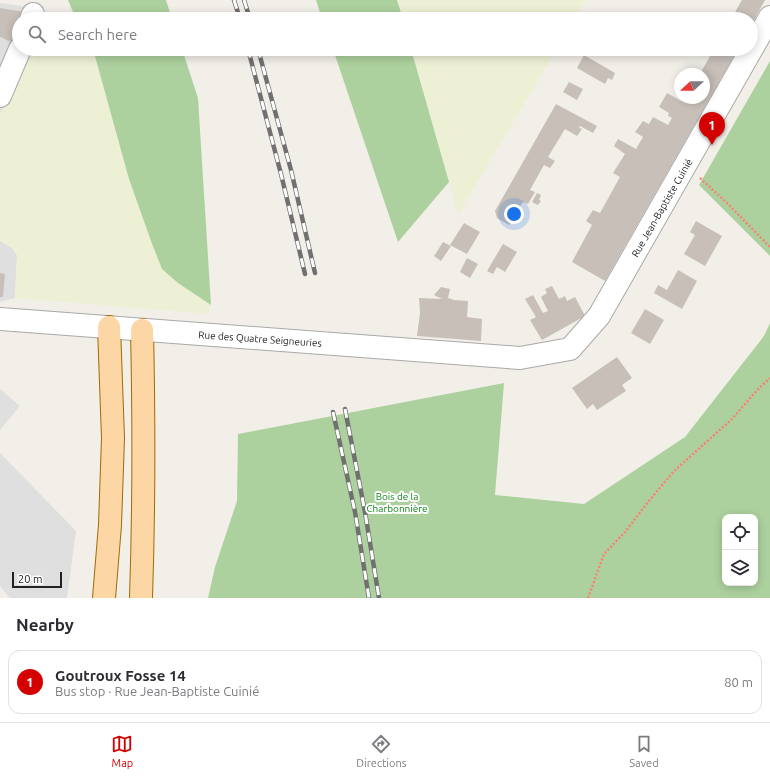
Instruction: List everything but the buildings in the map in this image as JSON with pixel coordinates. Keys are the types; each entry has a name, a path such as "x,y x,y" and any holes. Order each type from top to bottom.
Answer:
{"main road":[{"path":"104,598 110,525 113,438 109,327"},
{"path":"141,598 144,524 142,330"}],"street":[{"name":"Rue Jean-Baptiste Cuinié","path":"758,38 770,17"},
{"path":"0,96 17,56"},
{"name":"Rue Jean-Baptiste Cuinié","path":"520,358 570,349 599,316 748,56"},
{"name":"Rue des Quatre Seigneuries","path":"0,319 520,358"}],"path":[{"path":"685,166 727,202 770,247"},
{"path":"588,598 604,554 625,532 674,471 731,420 759,388 770,378"}],"shaded area":[{"path":"0,3 29,7 25,12 12,12 12,56 17,56 5,105 0,114"},
{"path":"0,241 12,248 17,255 15,298 0,302"},
{"path":"0,389 20,406 0,430"},
{"path":"0,453 76,531 67,598 10,598 0,586"}],"green space":[{"path":"68,0 166,0 170,12 73,12"},
{"path":"316,0 397,0 401,12 320,12"},
{"path":"397,0 586,0 579,12 401,12"},
{"path":"27,56 95,56 129,179 162,269 178,283 211,305 208,314 15,298 17,255 12,248 0,241 0,114"},
{"path":"95,56 184,56 198,98 211,305 178,283 162,269 129,179"},
{"path":"335,56 413,56 449,182 398,242"},
{"path":"413,56 553,56 458,215"},
{"path":"770,61 770,256 699,185"},
{"name":"Bois de la Charbonnière","path":"770,323 770,598 208,598 215,567 237,501 238,434 504,383 495,495 584,504 685,437 764,336"}],"railway":[{"path":"234,0 238,12"},
{"path":"244,0 248,12"},
{"path":"250,56 281,174 305,274"},
{"path":"260,56 291,170 315,273"},
{"path":"345,409 365,512 379,598"},
{"path":"333,412 355,512 369,598"}],"place":[{"name":"Goutroux Fosse 14","path":"712,145"}]}
